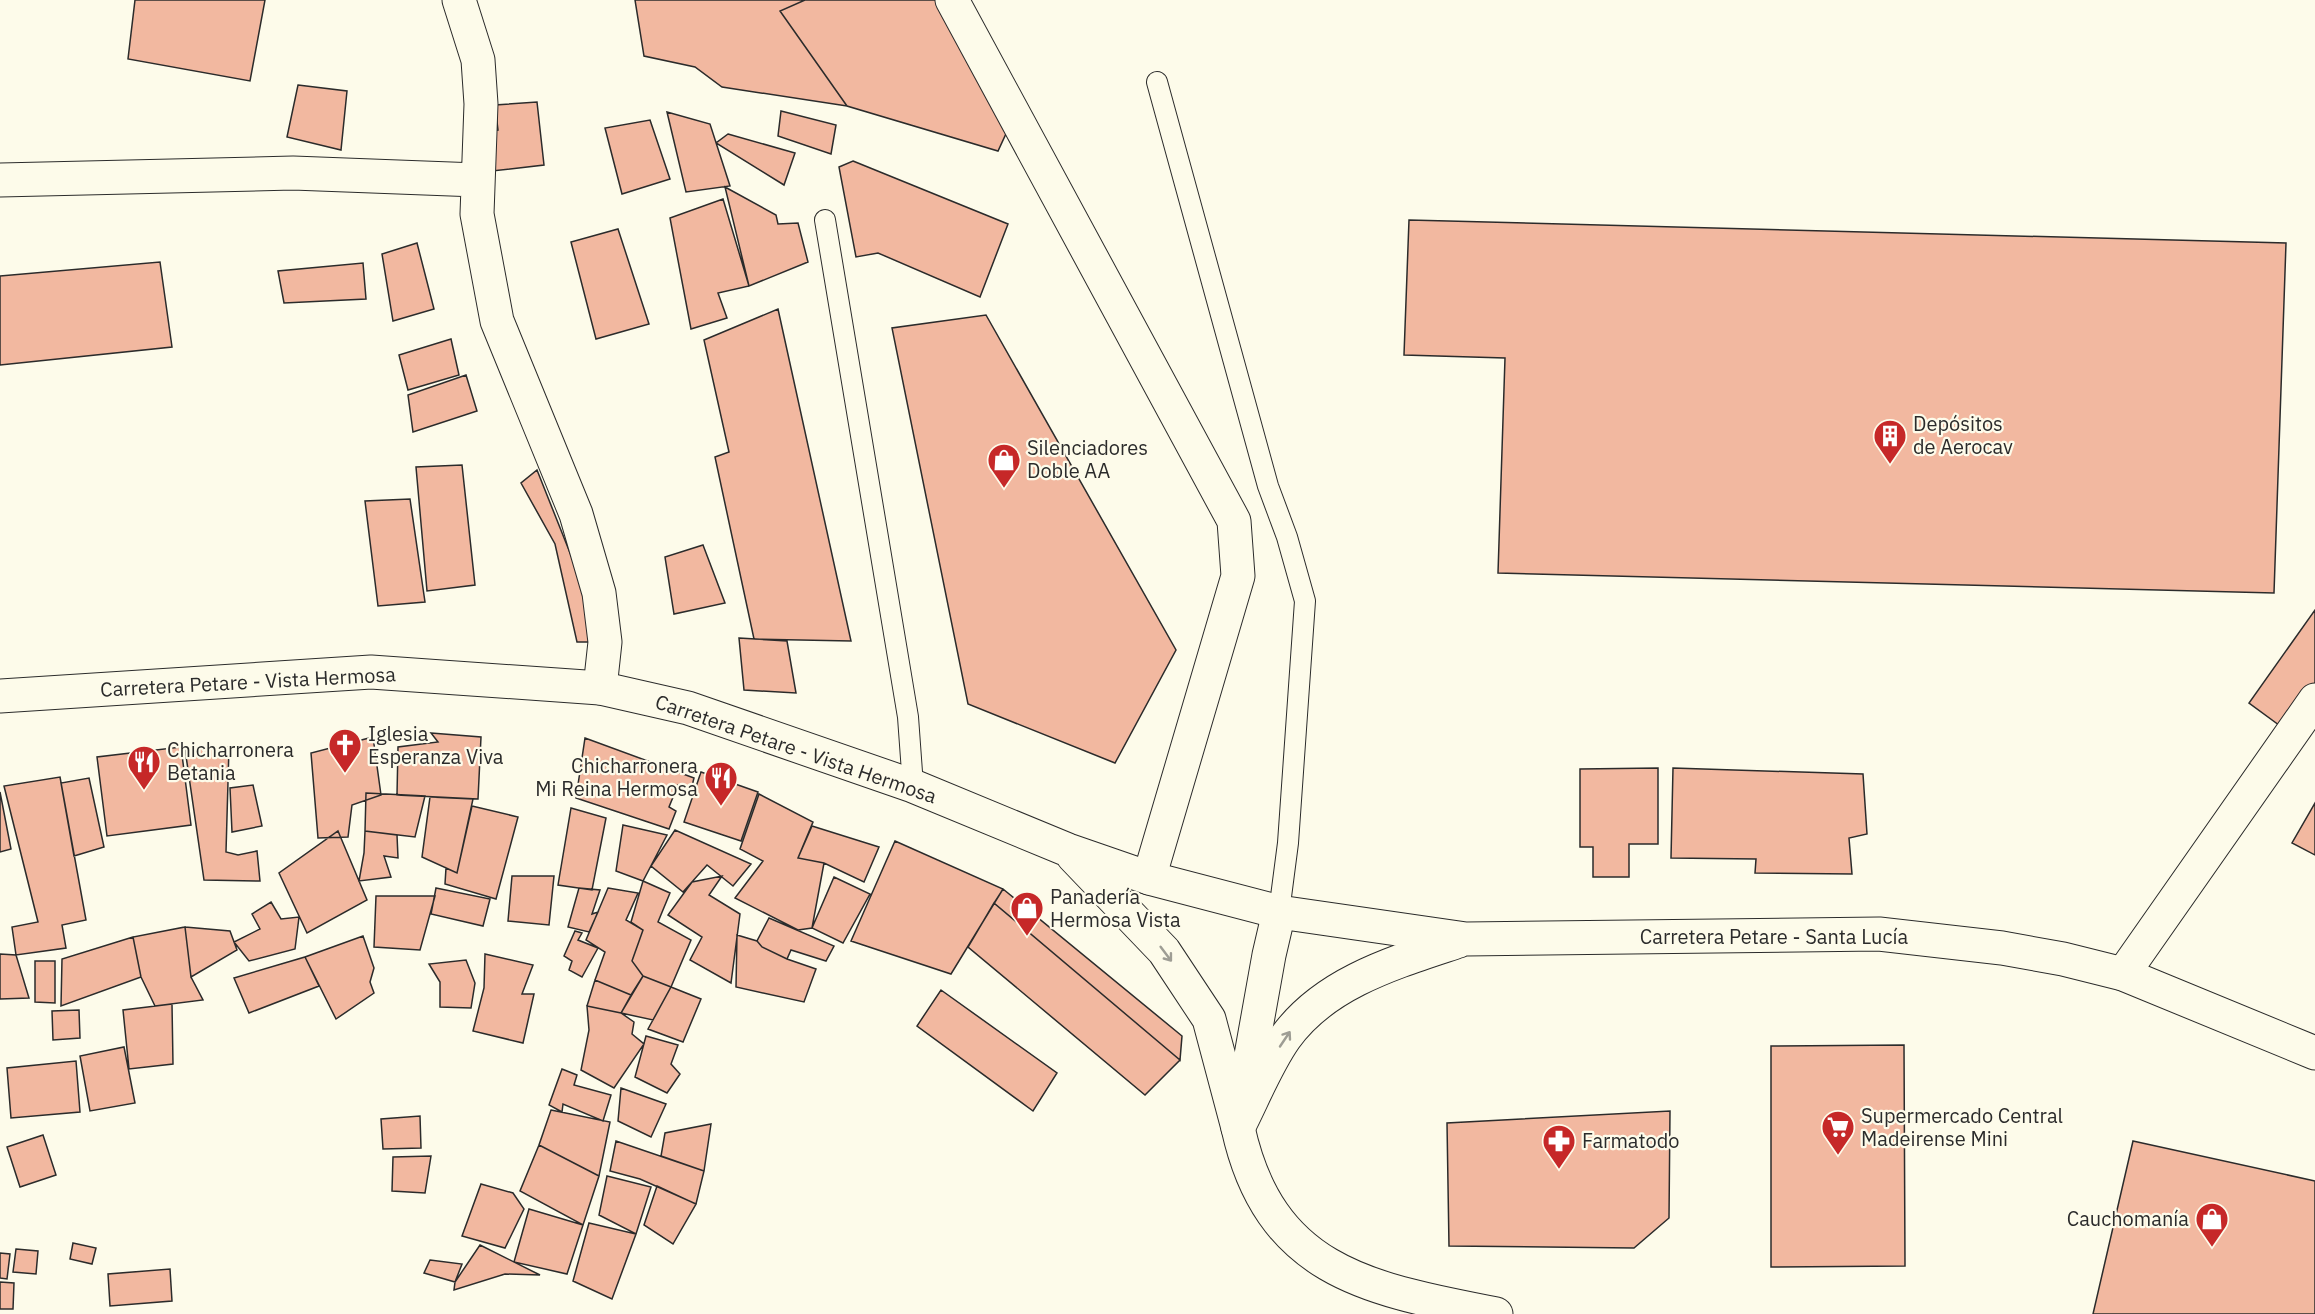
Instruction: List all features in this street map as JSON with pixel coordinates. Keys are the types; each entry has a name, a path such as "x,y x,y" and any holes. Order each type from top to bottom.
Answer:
{"street":[{"path":"459,0 478,60 481,104 477,214 497,321 576,514 599,593 605,642 600,688"},
{"path":"952,0 1234,521 1238,576 1149,878"},
{"path":"0,180 293,173 477,180"},
{"name":"Carretera Petare - Vista Hermosa","path":"0,696 371,672 600,688 688,708 913,786 1068,850 1149,878 1279,912 1466,939"},
{"path":"2123,974 2315,700"},
{"path":"1068,850 1164,951 1209,1019 1245,1156 1260,1195 1285,1232 1315,1257 1354,1278 1413,1297 1496,1314"},
{"path":"1239,1128 1269,955 1279,912"},
{"name":"Carretera Petare - Santa Lucía","path":"1466,939 1879,934 2002,948 2063,959 2123,974 2315,1053"},
{"path":"1239,1128 1284,1039 1306,1012 1365,975 1393,963 1466,939"}],"lane":[{"path":"1157,82 1268,486 1287,537 1305,601 1288,843 1279,912"},
{"path":"825,220 908,717 913,786"}],"building":[{"path":"135,0 265,0 250,81 128,59"},
{"path":"635,0 805,0 780,11 847,106 722,87 695,67 644,56"},
{"path":"805,0 937,0 1010,125 998,151 847,106 780,11"},
{"path":"298,85 347,91 341,150 287,137"},
{"path":"537,102 544,165 492,171 488,131 498,130 495,105"},
{"path":"781,111 836,125 831,154 778,136"},
{"path":"667,112 710,124 730,186 686,192"},
{"path":"650,120 670,179 622,194 605,128"},
{"path":"728,134 795,153 784,185 716,143"},
{"path":"853,161 1008,224 980,297 878,253 856,257 839,167"},
{"path":"725,187 776,215 778,224 798,223 808,262 749,286"},
{"path":"723,199 749,286 718,293 727,318 691,329 670,218"},
{"name":"Depósitos de Aerocav","path":"1409,220 2286,243 2274,593 1498,573 1505,358 1404,355"},
{"path":"618,229 649,324 596,339 571,242"},
{"path":"417,243 434,309 393,321 382,254"},
{"path":"160,262 172,347 0,365 0,276"},
{"path":"363,263 366,299 284,303 278,271"},
{"path":"778,309 851,641 754,639 715,457 729,452 704,340"},
{"name":"Silenciadores Doble AA","path":"986,315 1176,650 1115,763 968,704 892,328"},
{"path":"451,339 459,375 408,390 399,355"},
{"path":"466,375 477,411 413,432 408,395"},
{"path":"462,465 475,585 427,591 416,467"},
{"path":"537,470 586,593 600,642 577,642 555,544 521,483"},
{"path":"410,499 425,602 378,606 365,501"},
{"path":"703,545 725,603 674,614 665,557"},
{"path":"2315,610 2315,683 2283,728 2249,703"},
{"path":"739,638 787,641 796,693 744,690"},
{"path":"431,733 481,737 478,799 397,795 398,747 438,742"},
{"name":"Iglesia Esperanza Viva","path":"373,737 381,795 352,805 348,837 318,838 311,753"},
{"path":"585,738 694,778 691,790 678,785 669,807 676,811 669,829 576,798"},
{"name":"Chicharronera Betania","path":"181,747 191,825 107,836 97,757"},
{"path":"229,747 226,852 238,855 257,851 260,881 204,880 185,749"},
{"path":"1658,768 1658,844 1629,844 1629,877 1593,877 1593,847 1580,847 1580,769"},
{"path":"1673,768 1863,774 1867,834 1849,838 1852,874 1755,873 1756,859 1671,858"},
{"name":"Chicharronera Mi Reina Hermosa","path":"701,772 758,792 741,841 684,822"},
{"path":"60,777 86,920 62,925 66,948 16,955 12,927 38,922 4,786"},
{"path":"89,778 104,847 74,856 61,783"},
{"path":"253,785 262,826 232,832 230,788"},
{"path":"0,792 11,849 0,852"},
{"path":"366,793 425,796 415,837 365,831"},
{"path":"759,794 813,822 798,858 824,863 812,928 798,930 735,898 763,861 740,849"},
{"path":"430,797 473,799 457,873 422,857"},
{"path":"2315,803 2315,855 2292,843"},
{"path":"472,806 518,817 496,899 445,884 446,868 457,873"},
{"path":"571,808 606,818 592,890 558,885"},
{"path":"623,825 667,835 643,881 616,871"},
{"path":"812,826 879,847 864,882 824,863 798,858"},
{"path":"675,830 751,864 733,886 707,865 683,892 651,866"},
{"path":"338,831 367,900 307,933 279,873"},
{"path":"365,831 397,835 398,858 384,856 391,877 359,881"},
{"path":"895,841 1003,889 951,974 851,941"},
{"path":"512,876 554,876 549,925 508,921"},
{"path":"722,876 709,895 740,914 731,983 690,960 702,937 668,915 692,882"},
{"path":"834,877 870,894 843,943 812,928"},
{"path":"643,881 670,893 658,922 691,940 671,987 643,976 632,961 643,930 631,922"},
{"path":"436,888 490,899 483,926 431,914"},
{"path":"579,888 600,890 592,914 598,912 589,932 568,927"},
{"path":"608,888 638,893 626,920 643,930 632,961 643,976 631,995 595,980 605,952 586,940"},
{"path":"1003,889 1182,1036 1180,1060 994,903"},
{"path":"376,896 435,896 420,950 374,947"},
{"path":"271,902 281,919 299,917 295,949 249,961 234,942 260,929 252,914"},
{"path":"994,903 1180,1060 1145,1095 968,947"},
{"path":"769,918 834,946 826,961 791,950 787,959 762,947 757,941"},
{"path":"185,927 191,977 203,1000 155,1006 141,977 133,937"},
{"path":"185,927 230,931 237,950 191,977"},
{"path":"575,931 582,933 578,940 598,948 582,977 569,970 572,961 564,956"},
{"path":"737,935 757,941 762,947 787,959 816,969 804,1002 736,987"},
{"path":"363,936 374,968 370,982 374,993 336,1019 305,957"},
{"path":"133,937 141,977 61,1006 62,959"},
{"path":"0,954 16,955 29,998 0,999"},
{"path":"485,954 533,965 522,994 534,994 523,1043 473,1031 484,988"},
{"path":"305,957 319,986 249,1013 234,978"},
{"path":"466,960 475,983 471,1008 440,1007 440,982 429,964"},
{"path":"35,961 55,961 55,1003 35,1002"},
{"path":"643,976 671,987 653,1020 621,1013"},
{"path":"595,980 631,995 621,1013 587,1006"},
{"path":"671,987 701,999 683,1042 648,1029"},
{"path":"941,990 1057,1073 1033,1111 917,1026"},
{"path":"172,1004 173,1064 129,1069 123,1010"},
{"path":"587,1006 621,1013 634,1022 632,1034 644,1044 614,1088 581,1070 589,1030"},
{"path":"79,1010 80,1038 53,1040 52,1011"},
{"path":"646,1036 678,1045 671,1064 680,1074 667,1093 635,1077"},
{"name":"Supermercado Central Madeirense Mini","path":"1904,1045 1905,1266 1771,1267 1771,1046"},
{"path":"124,1047 135,1103 90,1111 80,1056"},
{"path":"76,1061 80,1112 11,1118 7,1068"},
{"path":"562,1069 577,1075 574,1085 611,1095 603,1121 563,1104 562,1112 549,1105"},
{"path":"621,1088 666,1104 651,1137 618,1121"},
{"path":"551,1110 610,1122 599,1176 539,1145"},
{"name":"Farmatodo","path":"1670,1111 1669,1218 1634,1248 1449,1246 1447,1123"},
{"path":"420,1116 421,1148 383,1149 381,1119"},
{"path":"711,1124 704,1171 661,1156 665,1133"},
{"path":"43,1135 56,1175 20,1187 7,1147"},
{"path":"616,1141 704,1171 696,1204 640,1179 610,1171"},
{"name":"Cauchomanía","path":"2133,1141 2315,1181 2315,1314 2093,1314"},
{"path":"539,1145 599,1176 583,1225 520,1191"},
{"path":"431,1156 425,1193 392,1191 393,1157"},
{"path":"607,1176 651,1187 636,1234 599,1215"},
{"path":"481,1184 513,1193 524,1209 505,1248 462,1236"},
{"path":"657,1186 696,1204 673,1244 644,1225"},
{"path":"529,1209 583,1225 567,1274 514,1262"},
{"path":"589,1223 636,1234 612,1299 573,1281"},
{"path":"73,1243 96,1248 92,1264 70,1259"},
{"path":"480,1245 540,1275 505,1274 454,1290 455,1282"},
{"path":"16,1249 38,1251 36,1274 13,1272"},
{"path":"0,1253 10,1254 7,1279 0,1278"},
{"path":"430,1260 462,1264 455,1282 424,1273"},
{"path":"170,1269 172,1301 110,1306 108,1274"},
{"path":"0,1282 14,1283 13,1309 0,1309"}],"place":[{"name":"Depósitos de Aerocav","path":"1890,465"},
{"name":"Silenciadores Doble AA","path":"1004,489"},
{"name":"Iglesia Esperanza Viva","path":"345,774"},
{"name":"Chicharronera Betania","path":"144,791"},
{"name":"Chicharronera Mi Reina Hermosa","path":"721,807"},
{"name":"Panadería Hermosa Vista","path":"1027,937"},
{"name":"Supermercado Central Madeirense Mini","path":"1838,1156"},
{"name":"Farmatodo","path":"1559,1170"},
{"name":"Cauchomanía","path":"2212,1248"}]}
